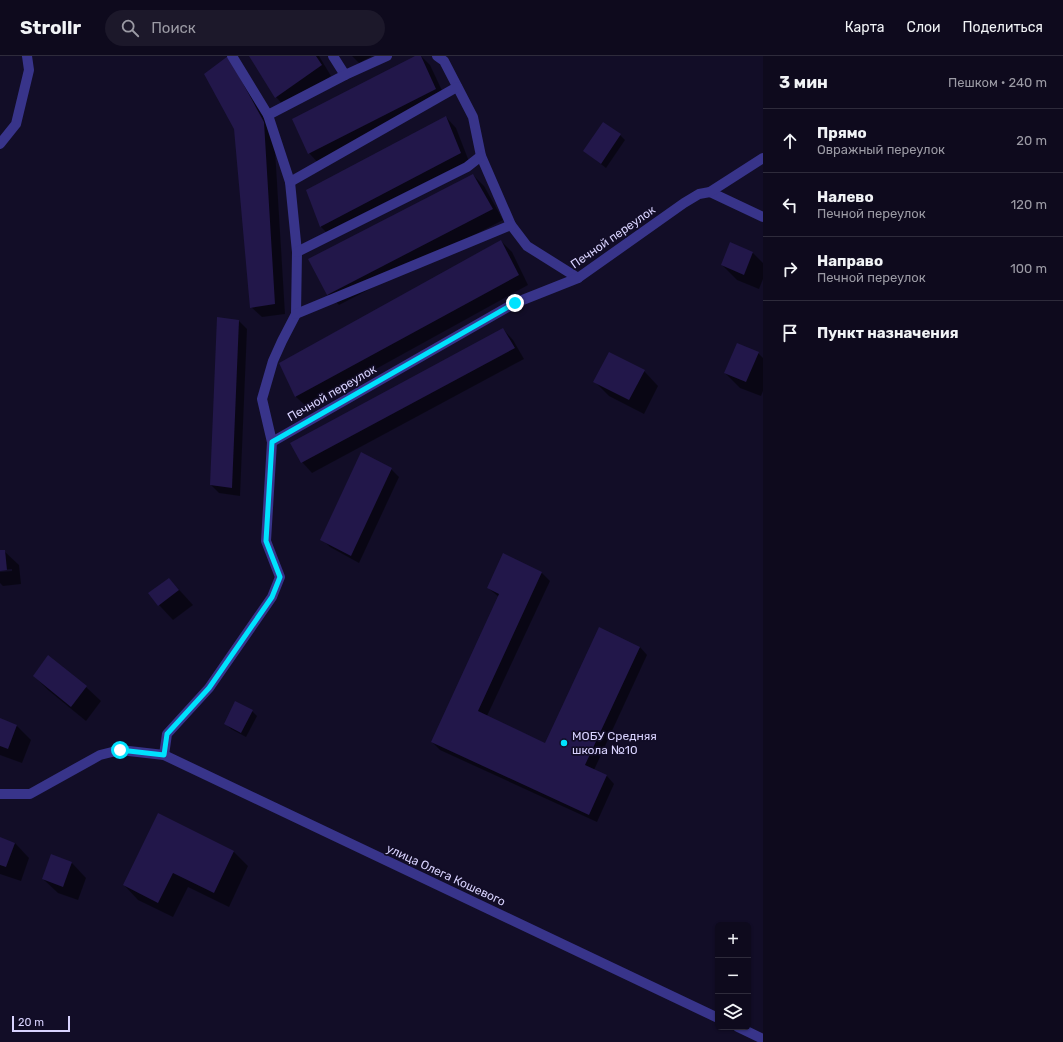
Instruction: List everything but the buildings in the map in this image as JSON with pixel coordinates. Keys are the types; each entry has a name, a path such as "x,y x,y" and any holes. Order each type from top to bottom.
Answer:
{"street":[{"path":"0,144 16,124 29,70 27,56"},
{"path":"164,755 167,734 209,688 272,597 280,577 266,541 272,442 262,399 273,361 296,314 297,252 290,182 268,115 232,56"},
{"path":"333,56 345,75"},
{"path":"268,115 345,75 387,56"},
{"path":"437,56 444,61 472,117 481,156 511,225 527,246 578,278"},
{"path":"290,182 458,87"},
{"path":"297,252 467,167 481,156"},
{"name":"Печной переулок","path":"272,442 515,303 578,278 684,203 699,194 710,192 763,158"},
{"path":"710,192 763,217"},
{"path":"296,314 511,225"},
{"name":"улица Олега Кошевого","path":"0,794 30,794 100,755 120,750 164,755 715,1017"},
{"path":"744,1030 763,1039"}],"place":[{"name":"МОБУ Средняя школа №10","path":"564,743"}],"route":[{"path":"120,750 164,755 167,734 209,688 272,597 280,577 266,541 272,442 515,303"}]}
